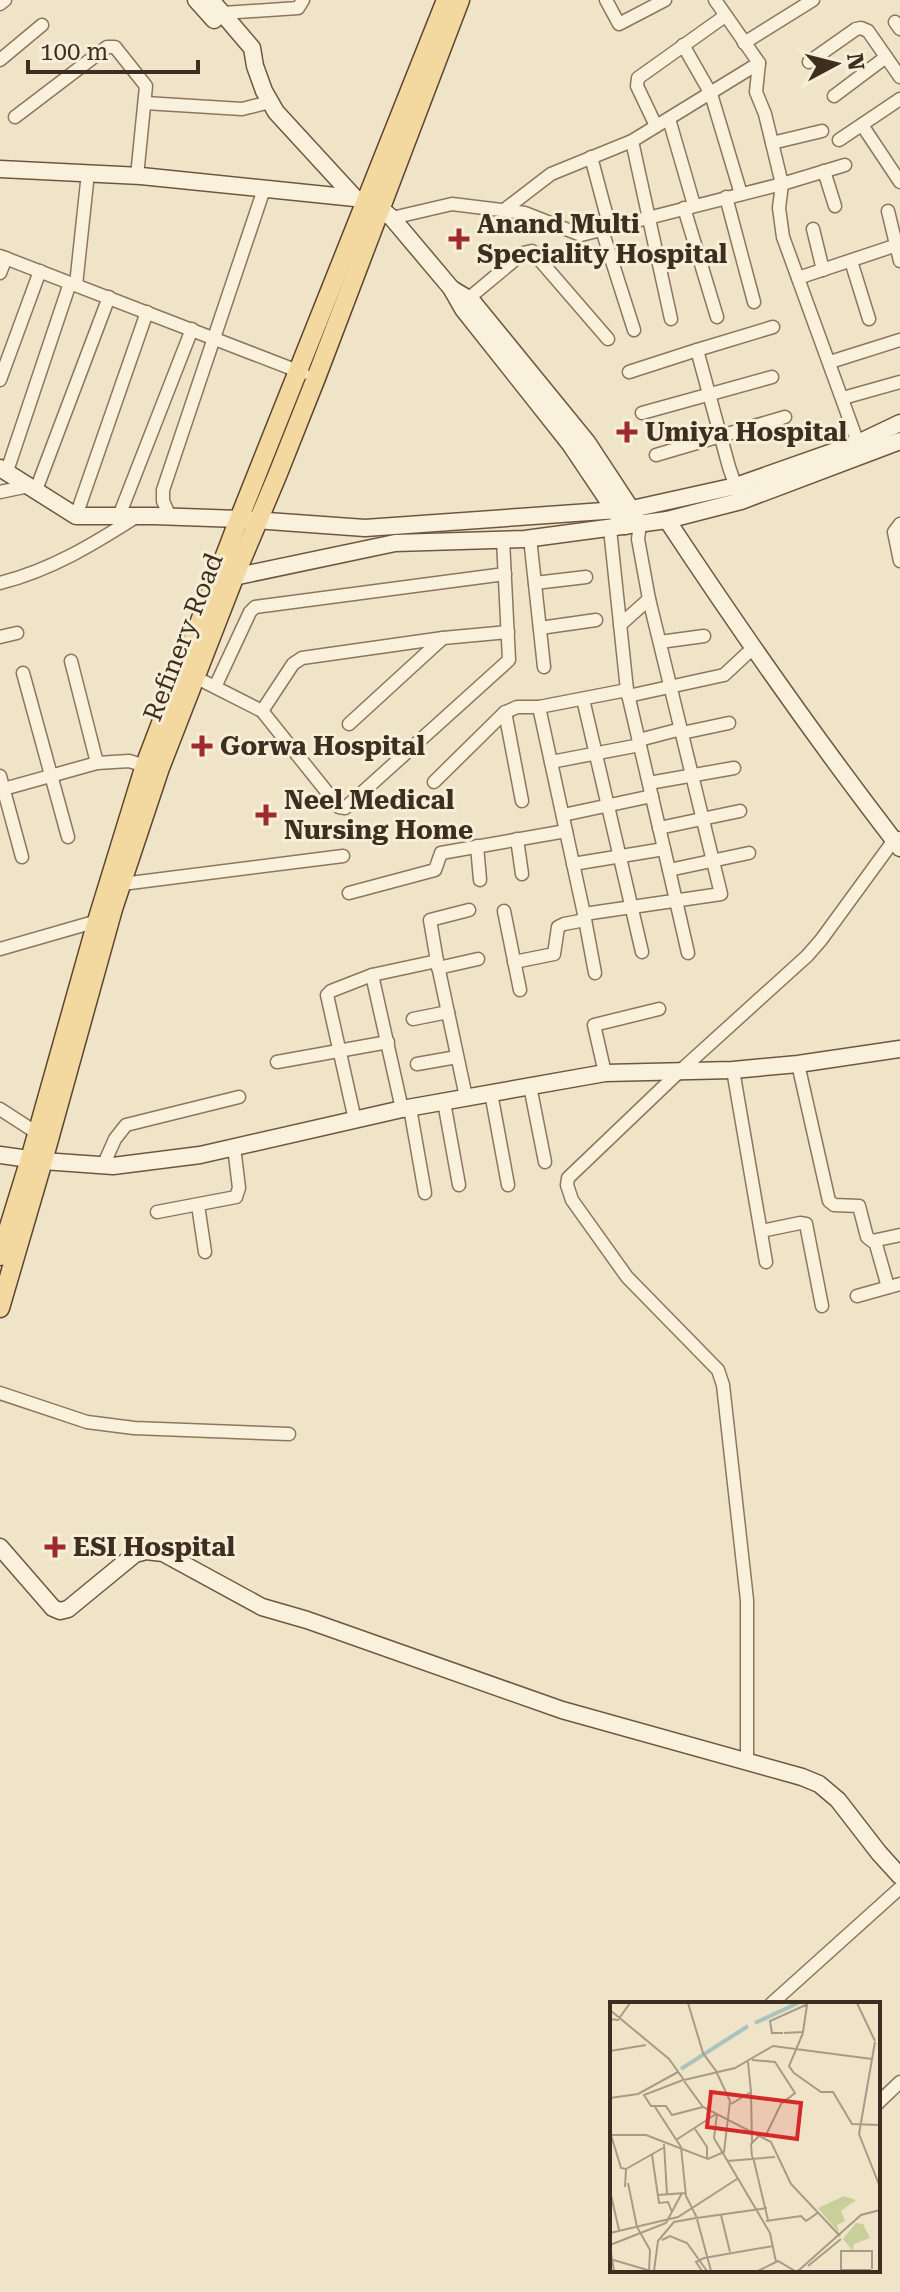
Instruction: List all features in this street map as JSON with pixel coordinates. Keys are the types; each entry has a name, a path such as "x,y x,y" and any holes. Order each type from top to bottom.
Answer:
{"main road":[{"name":"Refinery Road","path":"373,207 446,0"},
{"name":"Refinery Road","path":"0,1256 37,1160 37,1133 152,768 373,207 460,0"},
{"name":"Refinery Road","path":"0,1308 37,1160 104,919 122,884 152,768 195,677 225,578"}],"street":[{"path":"0,4 5,0"},
{"path":"196,0 255,66"},
{"path":"211,0 229,8 264,5 298,8 303,0"},
{"path":"606,0 619,24 665,0"},
{"path":"744,43 813,0"},
{"path":"656,126 636,81 640,74 683,45 721,5 759,63 756,92 765,114 782,184 779,208 783,237 858,443"},
{"path":"229,8 252,48 255,66 276,112 451,288 463,309 570,444 627,523 620,625 628,693 688,953"},
{"path":"0,60 42,25"},
{"path":"809,62 861,28 868,31 900,77"},
{"path":"683,45 711,94 741,194"},
{"path":"15,117 110,46 115,47 147,89 137,176"},
{"path":"834,96 886,57"},
{"path":"504,210 551,174 632,141 759,63"},
{"path":"839,140 900,100"},
{"path":"145,103 242,109 270,102"},
{"path":"669,119 717,317"},
{"path":"862,125 900,182"},
{"path":"772,143 822,131"},
{"path":"632,141 671,319"},
{"path":"591,157 606,229 634,330"},
{"path":"0,169 137,176 264,189 373,207 452,204 525,213 581,235 845,165"},
{"path":"824,171 835,206"},
{"path":"88,173 73,284 3,469 76,516 248,519 365,528 667,520 899,437"},
{"path":"170,517 163,501 163,490 264,189"},
{"path":"726,197 754,302"},
{"path":"888,211 900,261"},
{"path":"813,229 823,270"},
{"path":"798,278 898,245"},
{"path":"469,298 523,253 532,251 608,339"},
{"path":"0,273 3,257 308,375"},
{"path":"851,261 869,319"},
{"path":"0,380 40,271"},
{"path":"451,288 469,298 587,442 627,523 660,642 721,894 631,906 585,917 558,927 554,954 514,962"},
{"path":"33,488 109,297"},
{"path":"76,516 147,312"},
{"path":"629,372 773,327"},
{"path":"119,516 192,329"},
{"path":"830,362 900,340"},
{"path":"697,350 738,493"},
{"path":"642,413 772,377"},
{"path":"843,398 900,382"},
{"path":"656,455 785,417"},
{"path":"225,578 395,543 530,538 627,523 738,493 858,443 899,437"},
{"path":"0,492 33,488"},
{"path":"0,583 80,553 137,516"},
{"path":"667,520 838,769 898,842 807,956 568,1178 572,1200 627,1277 718,1370 723,1385 747,1600 747,1762"},
{"path":"900,524 894,532 900,561"},
{"path":"530,538 544,667"},
{"path":"195,677 262,711 339,807 345,808 507,663 510,656 503,540"},
{"path":"215,687 255,607 505,574"},
{"path":"535,583 586,577"},
{"path":"620,625 649,599"},
{"path":"540,628 596,620"},
{"path":"262,711 293,664 302,658 508,632"},
{"path":"0,637 17,633"},
{"path":"660,642 704,636"},
{"path":"349,724 443,638"},
{"path":"434,782 505,712 517,707 539,707 671,687 727,673 753,648"},
{"path":"71,661 97,763"},
{"path":"23,673 68,837"},
{"path":"583,699 642,952"},
{"path":"539,707 595,973"},
{"path":"505,712 522,801"},
{"path":"551,762 681,731 729,723"},
{"path":"22,857 1,785 53,776 97,763 129,761 152,768"},
{"path":"563,815 608,805 692,774 734,768"},
{"path":"659,828 740,811"},
{"path":"349,893 433,871 438,867 440,854 566,831"},
{"path":"517,839 522,874"},
{"path":"477,846 480,880"},
{"path":"573,864 664,849"},
{"path":"669,870 749,853"},
{"path":"122,884 343,856"},
{"path":"466,1097 430,920 469,910"},
{"path":"504,911 520,990"},
{"path":"0,949 104,919"},
{"path":"355,1120 328,993 372,975 478,959"},
{"path":"372,975 425,1193"},
{"path":"605,1073 594,1025 659,1009"},
{"path":"413,1019 448,1012"},
{"path":"277,1062 388,1042"},
{"path":"0,1155 103,1166 193,1156 406,1109 605,1073 733,1070 900,1049"},
{"path":"417,1064 457,1057"},
{"path":"798,1064 829,1201 834,1205 859,1206 869,1240 900,1235"},
{"path":"733,1070 766,1262"},
{"path":"530,1086 545,1162"},
{"path":"491,1093 508,1185"},
{"path":"103,1166 115,1139 126,1125 239,1097"},
{"path":"444,1102 459,1185"},
{"path":"0,1109 37,1133"},
{"path":"157,1212 236,1197 239,1188 234,1147"},
{"path":"198,1205 205,1252"},
{"path":"761,1231 806,1224 822,1306"},
{"path":"857,1296 894,1286 875,1241"},
{"path":"0,1393 87,1422 134,1428 289,1434"},
{"path":"0,1547 53,1608 60,1611 68,1609 135,1554 146,1551 163,1553 262,1607 562,1710 819,1784 838,1800 900,1876"},
{"path":"773,2002 900,1888"},
{"path":"880,2101 900,2082"}],"place":[{"name":"Anand Multi Speciality Hospital","path":"459,239"},
{"name":"Umiya Hospital","path":"627,432"},
{"name":"Gorwa Hospital","path":"202,746"},
{"name":"Neel Medical Nursing Home","path":"266,815"},
{"name":"ESI Hospital","path":"55,1547"}]}
